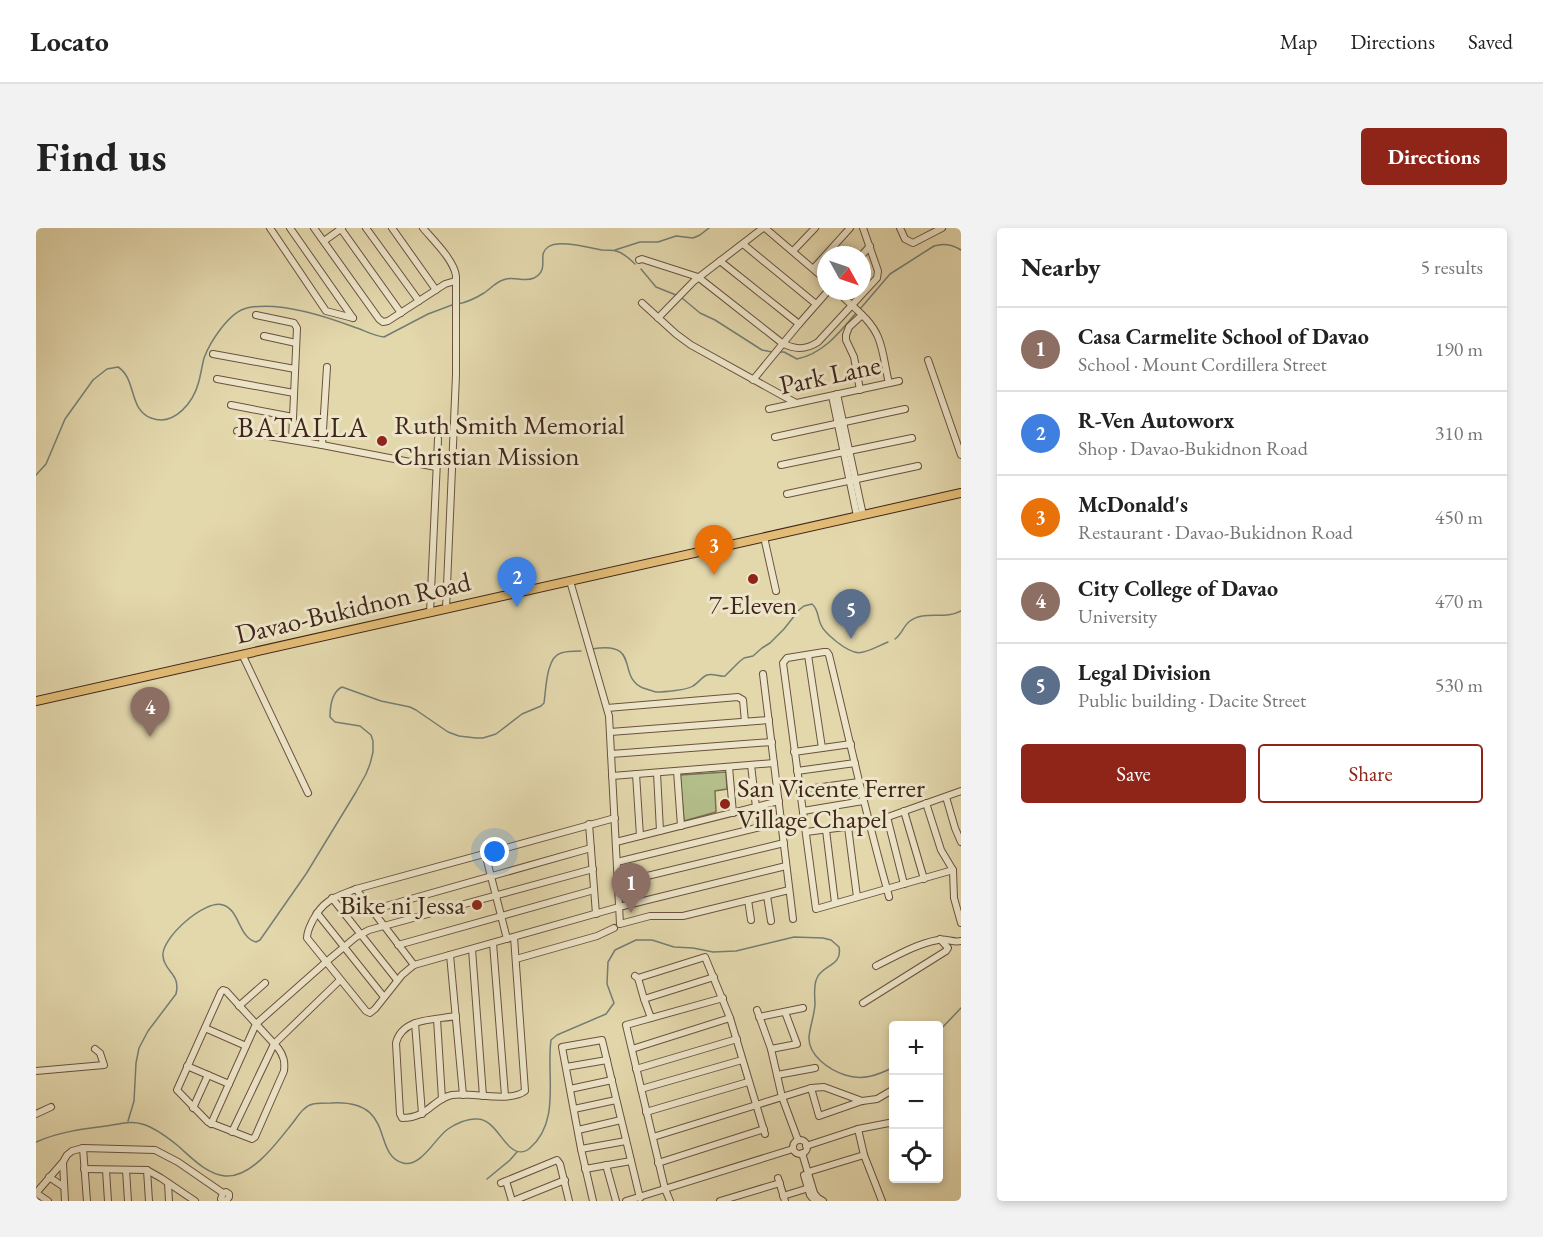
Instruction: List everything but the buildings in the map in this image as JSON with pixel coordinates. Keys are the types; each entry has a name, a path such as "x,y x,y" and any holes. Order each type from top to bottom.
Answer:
{"highway":[{"name":"Davao-Bukidnon Road","path":"36,700 961,493"}],"street":[{"path":"270,228 326,311 353,318 290,228"},
{"path":"314,228 381,321 388,321 445,284 455,281"},
{"path":"324,242 342,228 401,313"},
{"path":"366,228 419,301"},
{"path":"392,228 436,290"},
{"path":"423,228 455,271 456,375 446,609"},
{"path":"658,318 698,277 764,228 817,271"},
{"path":"793,251 814,228"},
{"path":"814,268 850,228"},
{"path":"863,228 870,246"},
{"path":"900,228 905,240 913,243 942,228"},
{"path":"743,244 816,304"},
{"path":"871,250 878,275 871,283"},
{"path":"639,260 698,277 790,347 808,348 818,342 857,300"},
{"path":"720,261 799,324"},
{"path":"753,380 820,300"},
{"path":"846,300 869,322 878,337 889,383"},
{"path":"642,303 685,340 796,403"},
{"path":"256,315 296,325 292,440"},
{"path":"860,390 854,357 846,335 849,327 862,315"},
{"path":"264,336 296,343"},
{"path":"213,354 295,369"},
{"path":"928,360 961,455"},
{"path":"322,445 327,367"},
{"path":"217,379 294,393"},
{"name":"Park Lane","path":"769,409 899,381"},
{"path":"835,395 860,516"},
{"path":"231,405 293,417"},
{"path":"775,437 905,409"},
{"path":"237,431 436,467"},
{"path":"781,465 912,438"},
{"path":"430,613 438,439"},
{"path":"788,494 918,466"},
{"path":"764,537 776,591"},
{"path":"570,581 582,630 607,708 620,907 617,926"},
{"path":"889,897 886,889 868,824 830,655 824,652 786,658 783,663 816,909 835,903 886,889 903,884 924,879 953,870"},
{"path":"242,654 308,793"},
{"path":"808,655 822,748"},
{"path":"763,674 793,919"},
{"path":"607,708 740,697 743,699 745,722"},
{"path":"610,732 769,720"},
{"path":"611,754 771,742"},
{"path":"794,752 851,744"},
{"path":"612,776 774,763"},
{"path":"797,771 855,763"},
{"path":"751,765 756,807"},
{"path":"729,767 733,813"},
{"path":"677,771 681,826"},
{"path":"657,772 660,831"},
{"path":"636,774 640,836"},
{"path":"800,790 860,782"},
{"path":"806,832 868,824 961,791"},
{"path":"946,797 961,842"},
{"path":"616,842 779,801"},
{"path":"802,812 863,801"},
{"path":"926,803 940,850 953,870 953,893 961,923"},
{"path":"904,811 924,879"},
{"path":"887,817 903,884"},
{"path":"615,818 356,889 332,898 325,902 317,913 306,936 340,980 370,1013 414,965 620,907 786,866"},
{"path":"617,862 781,822"},
{"path":"589,824 596,914"},
{"path":"848,827 857,897"},
{"path":"826,830 835,903"},
{"path":"618,882 784,843"},
{"path":"372,910 591,848"},
{"path":"456,1016 415,1023 401,1031 396,1043 401,1117 422,1114 442,1099 451,1096 505,1096 524,1092 526,1089 516,959 511,938 501,915 485,853"},
{"path":"211,1124 256,1024 360,934 593,869"},
{"path":"953,884 961,882"},
{"path":"356,889 414,965"},
{"path":"398,945 594,890"},
{"path":"516,959 597,936 617,926 650,916 683,916 789,891"},
{"path":"766,896 771,921"},
{"path":"332,898 398,980"},
{"path":"748,900 751,920"},
{"path":"317,913 384,997"},
{"path":"876,966 917,945 940,939 961,941"},
{"path":"863,1003 946,951 948,948 940,939"},
{"path":"493,943 505,1096"},
{"path":"472,949 483,1096"},
{"path":"450,954 463,1095"},
{"path":"651,1018 636,977 705,957 730,1018 764,1132 658,1163"},
{"path":"644,999 714,978"},
{"path":"232,1132 274,1044 291,1025 340,980"},
{"path":"239,1006 265,983"},
{"path":"223,990 256,1024 283,1057 284,1071 255,1137 252,1139 211,1124 177,1090 223,990"},
{"path":"670,1201 658,1163 626,1025 723,998"},
{"path":"798,1140 782,1097 771,1049 758,1013 785,1012 803,1008"},
{"path":"771,1049 797,1044 785,1012"},
{"path":"632,1049 730,1018"},
{"path":"437,1019 442,1099"},
{"path":"415,1023 422,1114"},
{"path":"205,1028 246,1046"},
{"path":"593,1201 562,1047 602,1040 640,1198"},
{"path":"636,1069 737,1040"},
{"path":"36,1071 104,1065 100,1053 95,1049"},
{"path":"566,1067 607,1060"},
{"path":"641,1089 742,1060"},
{"path":"187,1066 229,1084"},
{"path":"777,1075 816,1068"},
{"path":"193,1108 208,1075"},
{"path":"570,1089 612,1080"},
{"path":"646,1112 748,1082"},
{"path":"653,1137 811,1088 824,1087 862,1101"},
{"path":"811,1088 819,1116 862,1101 877,1099 889,1092"},
{"path":"574,1110 616,1100"},
{"path":"36,1114 51,1107"},
{"path":"578,1130 621,1120"},
{"path":"626,1201 798,1152 806,1149 806,1146 858,1129 889,1123"},
{"path":"858,1129 864,1155 882,1201"},
{"path":"798,1140 804,1141 806,1146"},
{"path":"798,1140 794,1143 808,1172 810,1188 823,1201"},
{"path":"581,1149 626,1141"},
{"path":"83,1148 87,1201"},
{"path":"48,1201 36,1193 72,1151 83,1148 155,1150 178,1162 223,1193 229,1194 227,1201"},
{"path":"798,1152 815,1201"},
{"path":"808,1172 864,1155"},
{"path":"565,1180 512,1201 503,1182 555,1160 560,1164 565,1180 569,1201 577,1198"},
{"path":"585,1169 631,1161"},
{"path":"63,1162 65,1201"},
{"path":"606,1165 616,1201"},
{"path":"84,1169 147,1170 192,1200"},
{"path":"105,1170 108,1201"},
{"path":"126,1170 128,1201"},
{"path":"147,1170 149,1201"},
{"path":"49,1177 64,1187"},
{"path":"720,1201 779,1181 784,1198 810,1188"},
{"path":"168,1183 170,1201"}],"green space":[{"path":"726,772 727,789 715,791 716,812 684,821 680,775"}],"waterway":[{"path":"615,250 640,242 658,242 676,236 693,238 709,228"},
{"path":"458,304 475,298 498,282 515,278 526,280 534,278 542,270 545,250 553,245 566,244 616,251 635,264"},
{"path":"860,309 890,274 934,246 948,245 961,250"},
{"path":"641,269 656,287 676,295"},
{"path":"682,298 700,313 762,350 772,352"},
{"path":"36,475 46,464 65,419 93,380 107,369 118,367 124,372 135,401 144,414 160,420 175,416 193,396 204,358 221,328 234,315 247,308 259,306 287,308 329,318 384,337 428,314 452,305"},
{"path":"780,352 797,359 815,352 844,328 856,313"},
{"path":"592,649 607,648 623,654 635,683 656,692 690,687 707,675 725,676 744,658 753,656 770,643 799,610 812,604 824,630 845,648 857,653 888,642"},
{"path":"895,639 908,623 916,618 955,614 961,611"},
{"path":"128,1121 134,1101 139,1048 148,1031 176,994 176,981 166,966 163,956 164,948 169,940 176,930 196,914 215,905 229,908 246,935 256,942 260,940 306,874 366,774 373,752 371,735 360,726 335,722 330,717 332,700 336,692 342,687 381,701 410,707 448,732 459,736 483,738 496,734 522,714 541,706 544,703 552,661 561,653 581,651"},
{"path":"36,1142 71,1131 133,1122 147,1125 160,1133 211,1172 225,1176 235,1175 244,1172 262,1158 306,1107 313,1104 331,1103 352,1104 366,1109 380,1128 393,1158 403,1163 416,1161 448,1129 473,1119 487,1122 513,1149 518,1152 525,1151 540,1137 546,1125 550,1097 551,1040 557,1035 606,1014 614,1003 607,984 608,962 615,950 636,940 652,940 674,947 713,952 736,951 794,937 831,940 839,947 839,953 835,962 823,970 816,981 815,1005 809,1037 812,1050 827,1066 852,1077 870,1076 889,1069"},
{"path":"943,1027 961,1008"},
{"path":"487,1179 517,1152"}],"place":[{"name":"Ruth Smith Memorial Christian Mission","path":"382,441"},
{"name":"McDonald's","path":"714,575"},
{"name":"7-Eleven","path":"753,579"},
{"name":"R-Ven Autoworx","path":"517,607"},
{"name":"Legal Division","path":"851,639"},
{"name":"City College of Davao","path":"150,737"},
{"name":"San Vicente Ferrer Village Chapel","path":"725,804"},
{"name":"Bike ni Jessa","path":"477,905"},
{"name":"Casa Carmelite School of Davao","path":"631,913"}],"district":[{"name":"BATALLA","path":"303,427"}]}
